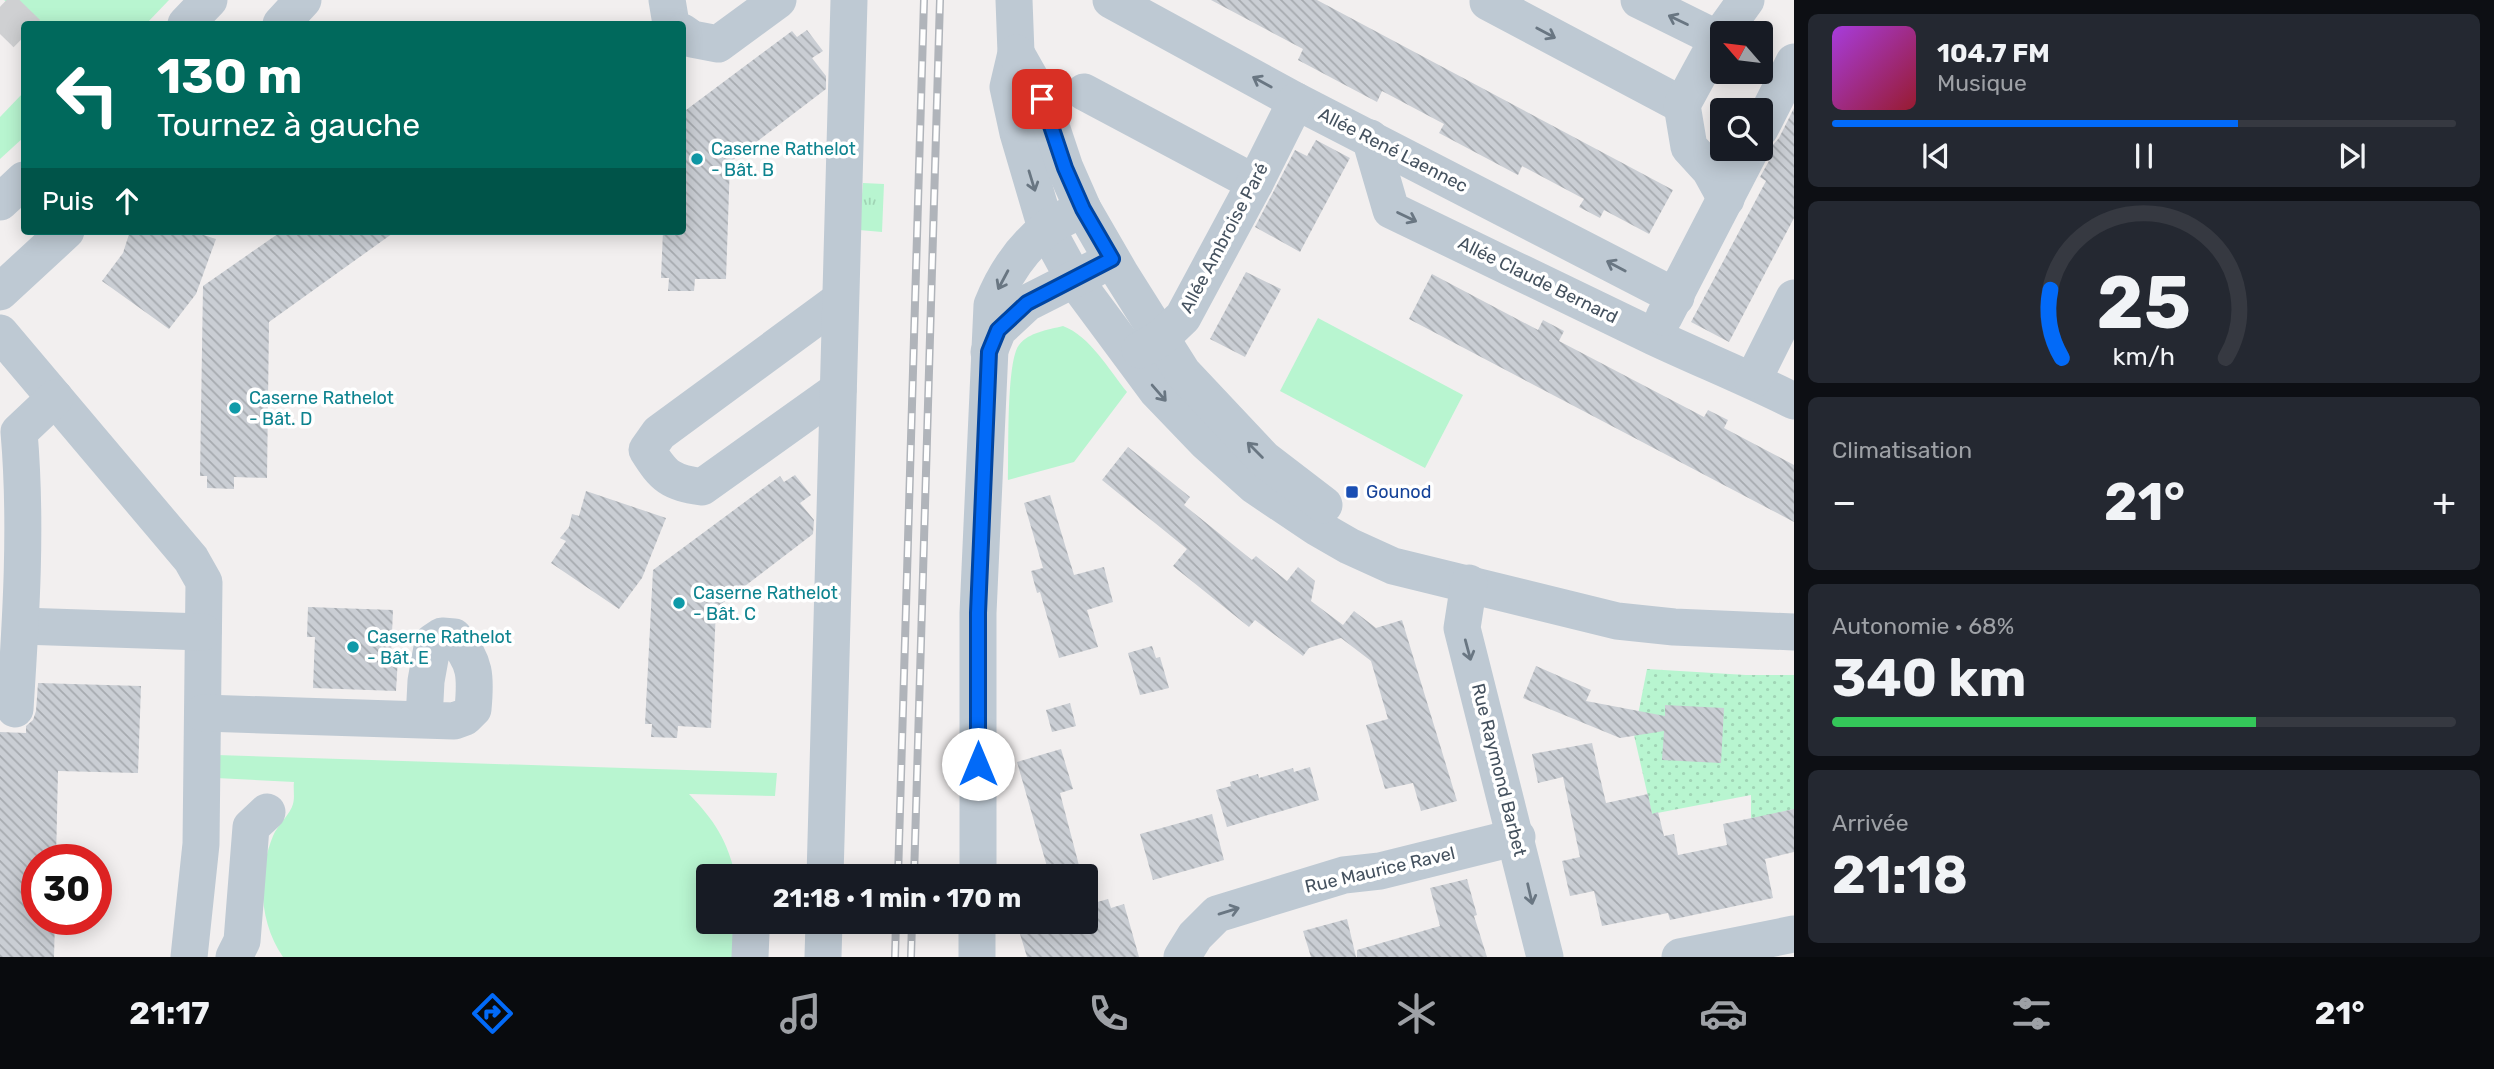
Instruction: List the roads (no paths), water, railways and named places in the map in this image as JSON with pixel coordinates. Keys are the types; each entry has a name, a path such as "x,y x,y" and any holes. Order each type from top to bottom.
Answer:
{"street":[{"path":"189,21 209,0"},
{"path":"284,21 303,0"},
{"path":"667,0 670,21"},
{"path":"686,35 692,39 718,44 778,0"},
{"path":"825,864 849,0"},
{"path":"1014,0 1016,53 1008,87 1018,133 1046,228 1074,279 1146,347"},
{"name":"Allée René Laennec","path":"1111,0 1296,101 1676,298"},
{"path":"1489,0 1488,2 1682,105"},
{"path":"1639,0 1710,36"},
{"path":"1730,21 1746,0"},
{"path":"1710,52 1682,105 1689,148 1710,170 1726,199"},
{"path":"1016,53 1042,99 1065,168 1083,209 1112,259 1146,347 1157,391 1206,442 1255,486 1282,506 1349,546 1394,566 1617,621 1688,628 1794,632"},
{"path":"1773,103 1794,62"},
{"path":"1084,92 1255,183"},
{"name":"Allée Ambroise Paré","path":"1146,347 1183,317 1296,101"},
{"name":"Allée Claude Bernard","path":"1370,138 1391,209 1794,401"},
{"path":"1653,336 1676,298 1745,161"},
{"path":"0,202 21,183"},
{"path":"978,864 978,613 992,304 1003,278 1024,250 1046,228 1083,209"},
{"path":"0,292 62,235"},
{"path":"989,352 998,330 1027,303 1112,259"},
{"path":"1753,380 1794,298"},
{"path":"838,390 702,487 684,484 662,474 647,450 659,433 840,299"},
{"path":"0,333 191,558 204,582 201,844 188,957"},
{"path":"15,709 21,626 22,466 19,432 55,398"},
{"name":"Rue Raymond Barbet","path":"1452,579 1545,957"},
{"path":"21,626 204,632"},
{"path":"202,713 424,720"},
{"path":"234,957 242,941 251,827 267,812"},
{"name":"Rue Maurice Ravel","path":"1182,957 1195,936 1217,914 1344,874 1380,871 1517,837"},
{"path":"1680,957 1794,933"},
{"path":"822,957 823,934"},
{"path":"977,934 977,957"}],"tunnel":[{"path":"0,34 33,0"}],"railway":[{"path":"898,864 924,0"},
{"path":"914,864 940,0"},
{"path":"895,957 896,934"},
{"path":"911,957 912,934"}],"place":[{"name":"Caserne Rathelot - Bât. B","path":"697,159"},
{"name":"Caserne Rathelot - Bât. D","path":"235,408"},
{"name":"Gounod","path":"1352,492"},
{"name":"Caserne Rathelot - Bât. C","path":"679,603"},
{"name":"Caserne Rathelot - Bât. E","path":"353,647"}]}
